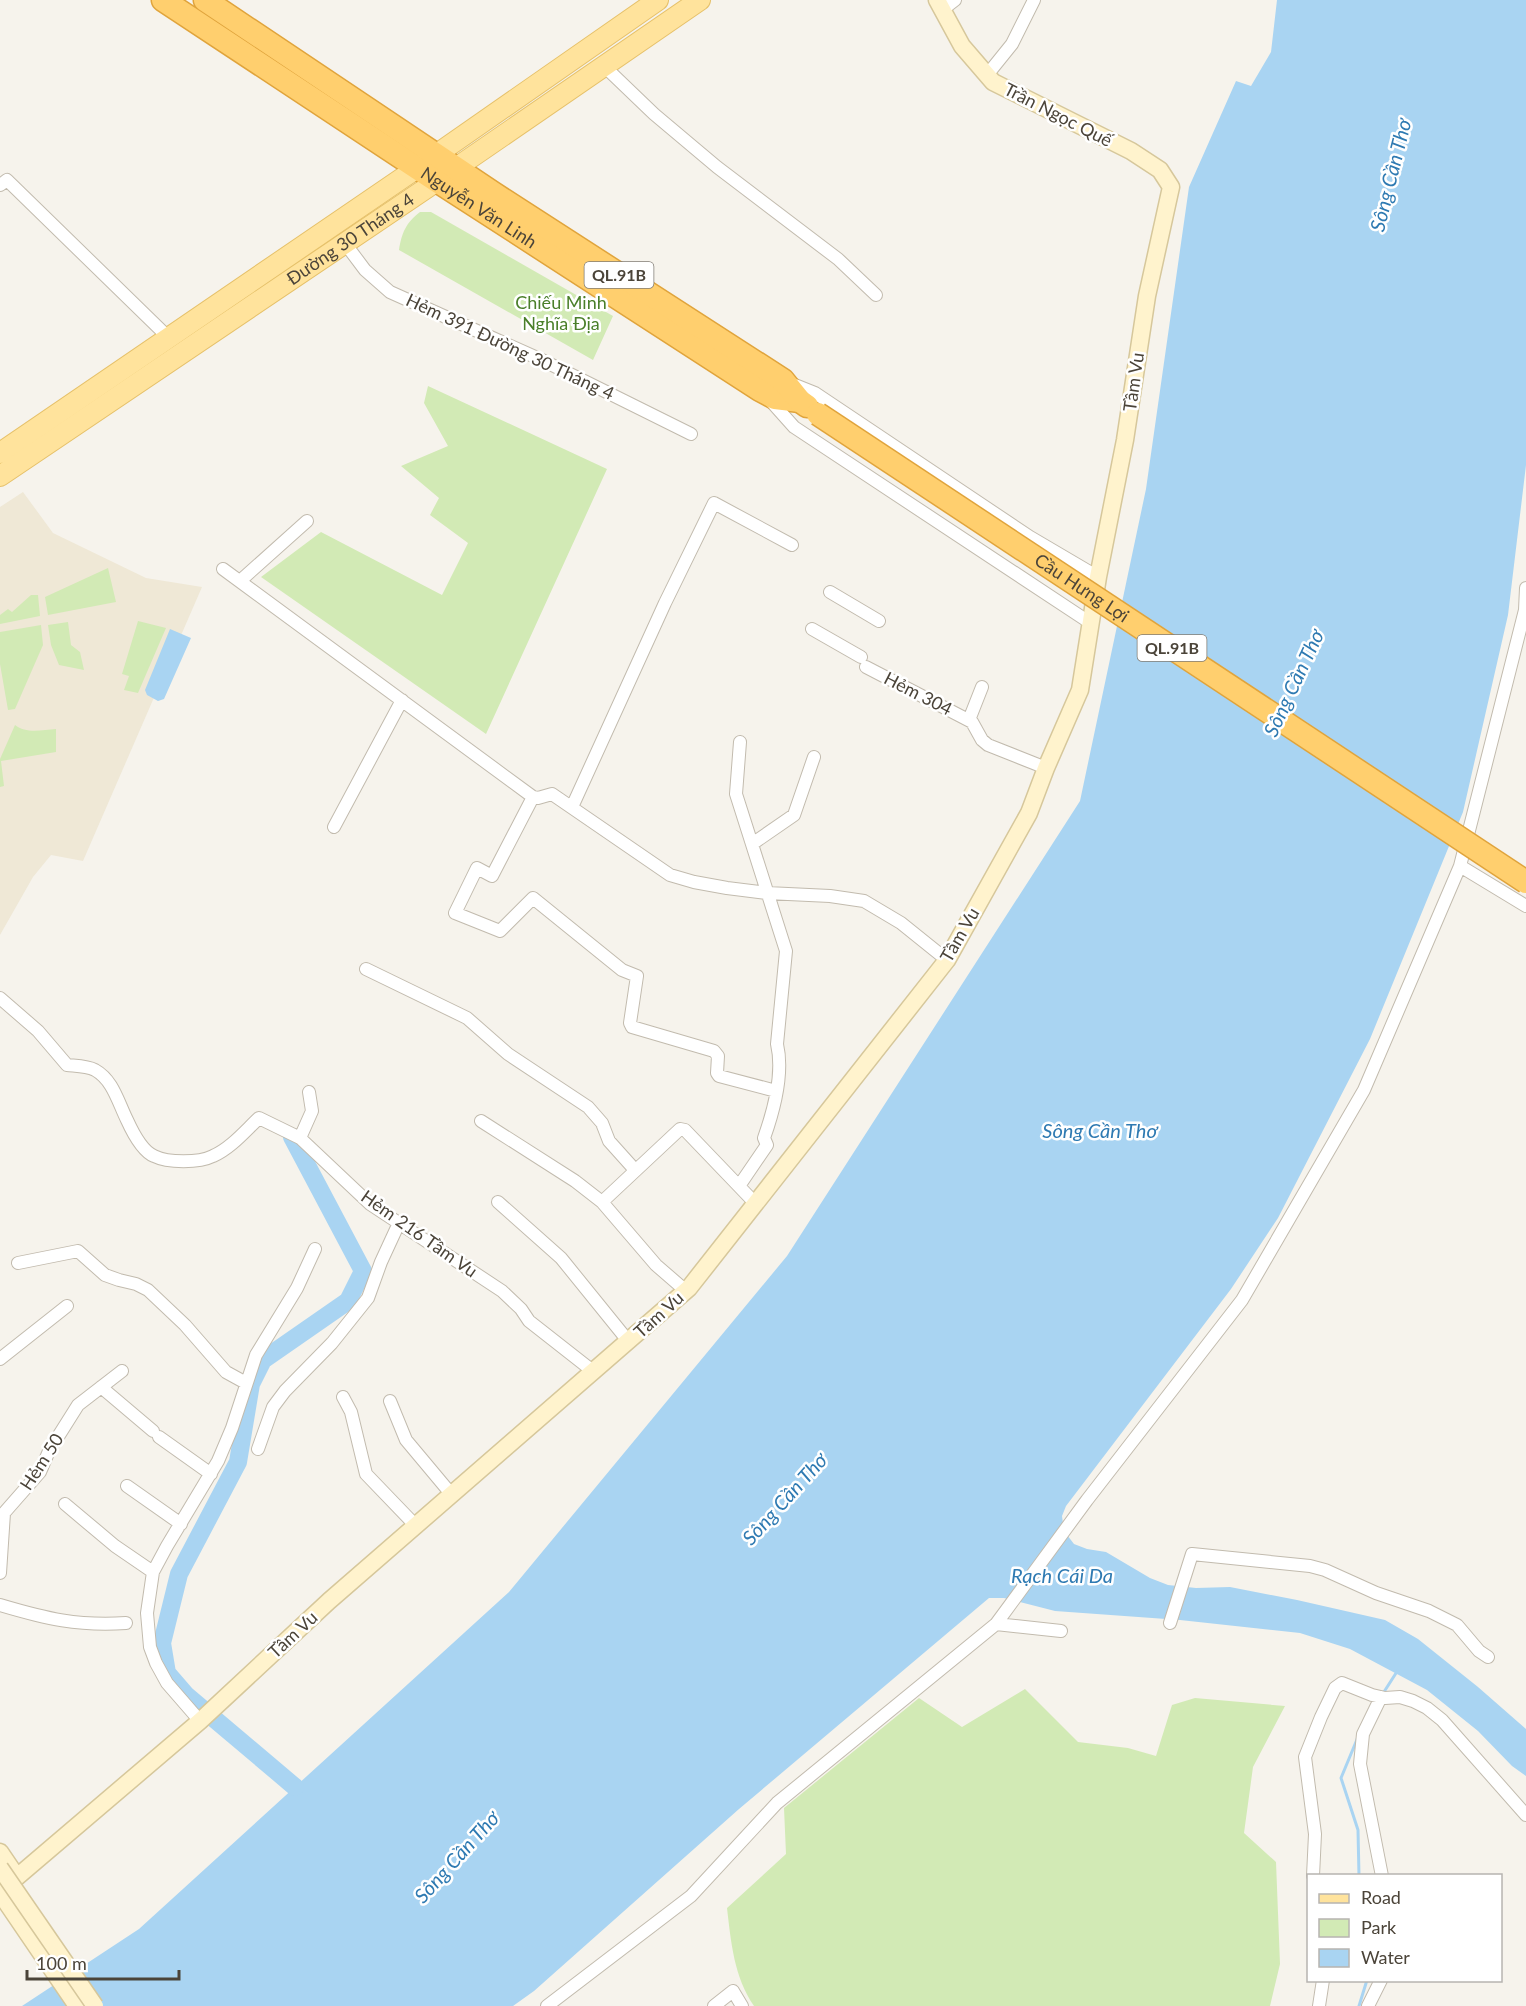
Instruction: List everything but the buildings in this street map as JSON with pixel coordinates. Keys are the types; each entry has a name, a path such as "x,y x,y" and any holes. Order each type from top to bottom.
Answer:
{"highway":[{"name":"Nguyễn Văn Linh","path":"163,0 760,390 775,398 809,407"},
{"name":"Nguyễn Văn Linh","path":"214,2 456,168 783,380 809,407"},
{"name":"Cầu Hưng Lợi","path":"809,407 1526,882"}],"main road":[{"name":"Đường 30 Tháng 4","path":"0,453 658,0"},
{"name":"Đường 30 Tháng 4","path":"0,476 700,0"},
{"path":"169,338 183,352"}],"street":[{"path":"987,75 1012,44 1034,0"},
{"name":"Trần Ngọc Quế","path":"945,3 962,46 993,82 1149,162 1160,170 1171,187"},
{"path":"604,66 672,129 838,259 876,295"},
{"path":"0,184 7,180 169,338"},
{"name":"Tầm Vu","path":"0,1891 200,1720 329,1601 686,1291 947,960 1029,813 1080,690 1098,577 1125,440 1147,296 1171,187"},
{"name":"Hẻm 391 Đường 30 Tháng 4","path":"344,242 365,270 390,292 544,361 691,434"},
{"path":"783,380 815,393 1021,531 1098,577"},
{"path":"760,390 794,427 1092,624"},
{"path":"572,807 665,603 714,503 792,545"},
{"path":"240,581 307,521"},
{"path":"223,569 533,797 552,794 670,875 716,886 767,893 830,896 864,901 901,923 947,960"},
{"path":"547,2006 691,1896 772,1807 996,1624 1087,1500 1242,1300 1364,1090 1460,866 1524,621 1526,588"},
{"path":"830,592 879,621"},
{"name":"Hẻm 304","path":"812,629 864,662 969,720 988,745 1046,768"},
{"name":"Hẻm 304","path":"969,720 982,687"},
{"path":"334,827 402,700"},
{"path":"739,1186 767,1145 764,1138 780,1071 777,1044 786,951 736,794 740,742"},
{"path":"752,844 794,815 814,757"},
{"path":"533,797 492,876 477,868 455,913 500,932 533,898 622,970 637,976 630,1023 632,1028 714,1051 718,1056 717,1073 719,1076 776,1091"},
{"path":"1460,866 1526,906"},
{"path":"366,969 467,1018 508,1054 588,1107 602,1123 609,1141 635,1170"},
{"name":"Hẻm 216 Tầm Vu","path":"0,998 38,1031 67,1065 96,1071 105,1079 115,1092 127,1121 142,1146 153,1156 197,1161 213,1156 229,1146 259,1118 300,1138 370,1204 502,1291 521,1309 529,1321 594,1372"},
{"path":"300,1138 312,1111 309,1092"},
{"path":"481,1121 575,1180 602,1202 656,1265 686,1291"},
{"path":"602,1202 680,1129 685,1130 755,1203"},
{"path":"498,1202 561,1258 629,1342"},
{"path":"258,1449 273,1407 285,1391 332,1343 368,1298 399,1223"},
{"path":"200,1720 167,1683 150,1647 147,1613 153,1572 211,1474 232,1428 256,1355 297,1288 315,1249"},
{"path":"18,1263 78,1251 105,1275 148,1290 185,1325 226,1372 246,1383"},
{"path":"0,1359 67,1306"},
{"name":"Hẻm 50","path":"0,1573 4,1513 39,1472 49,1451 78,1405 122,1371"},
{"path":"101,1387 156,1434 211,1474"},
{"path":"343,1397 351,1412 366,1474 416,1526"},
{"path":"390,1401 406,1440 452,1495"},
{"path":"127,1486 181,1524"},
{"path":"65,1504 115,1546 153,1572"},
{"path":"1170,1623 1192,1554 1310,1566 1325,1570 1376,1593 1429,1611 1457,1625 1488,1658"},
{"path":"0,1605 65,1622 93,1625 126,1623"},
{"path":"996,1624 1061,1631"},
{"path":"1313,1874 1314,1834 1305,1766 1309,1747 1321,1717 1338,1684 1341,1683 1381,1698 1400,1697 1427,1708 1443,1720 1526,1815"},
{"path":"1381,1698 1363,1734 1360,1764 1382,1874"},
{"path":"0,1852 17,1877"},
{"path":"0,1868 95,2006"},
{"path":"0,1891 77,2006"},
{"path":"1319,2006 1323,1982"},
{"path":"1368,2006 1380,1982"},
{"path":"714,2006 733,1992 742,2006"}],"shaded area":[{"path":"23,492 53,533 146,578 202,587 83,861 51,855 33,877 0,935 0,507"}],"green space":[{"name":"Chiếu Minh Nghĩa Địa","path":"420,212 431,212 613,316 593,360 399,250 405,228"},
{"path":"428,386 607,469 486,734 261,577 321,532 442,595 468,543 430,515 439,498 401,466 448,446 424,403"},
{"path":"108,568 116,602 48,615 45,597"},
{"path":"31,595 38,595 40,616 0,624 0,615 8,609 12,612"},
{"path":"138,621 166,628 138,693 124,690 129,676 122,674"},
{"path":"68,622 71,645 80,652 84,670 59,665 51,645 48,625"},
{"path":"41,625 43,645 15,709 8,710 0,664 0,632"},
{"path":"15,725 29,730 56,729 56,752 1,761 4,786 0,787 0,759"},
{"path":"1025,1689 1078,1742 1128,1748 1156,1756 1172,1705 1195,1698 1285,1706 1253,1767 1244,1833 1276,1862 1280,1964 1270,2006 754,2006 738,1971 727,1908 786,1854 784,1808 919,1698 962,1727"}],"water":[{"name":"Sông Cần Thơ","path":"1277,0 1526,0 1526,465 1508,615 1463,812 1370,1039 1278,1218 1231,1289 1066,1506 1062,1516 1064,1531 1074,1544 1106,1552 1150,1578 1168,1585 1196,1588 1230,1587 1385,1620 1418,1639 1526,1729 1526,1776 1512,1766 1478,1731 1427,1690 1350,1649 1300,1633 1180,1620 1055,1611 1004,1598 989,1598 739,1809 534,1991 513,2006 22,2006 139,1929 509,1592 787,1256 1080,801 1146,489 1189,187 1236,81 1251,86 1271,52"},
{"path":"170,629 191,638 164,699 158,701 147,695 145,690"}],"waterway":[{"path":"292,1137 363,1271 348,1301 263,1360 251,1384 238,1462 179,1574 162,1643 167,1673 186,1695 295,1787"},
{"path":"1382,1695 1398,1670"},
{"path":"1358,1737 1341,1778 1358,1830 1359,1874"},
{"path":"1359,2006 1366,1982"}],"water label":[{"name":"Rạch Cái Da","path":"1062,1576"}]}
